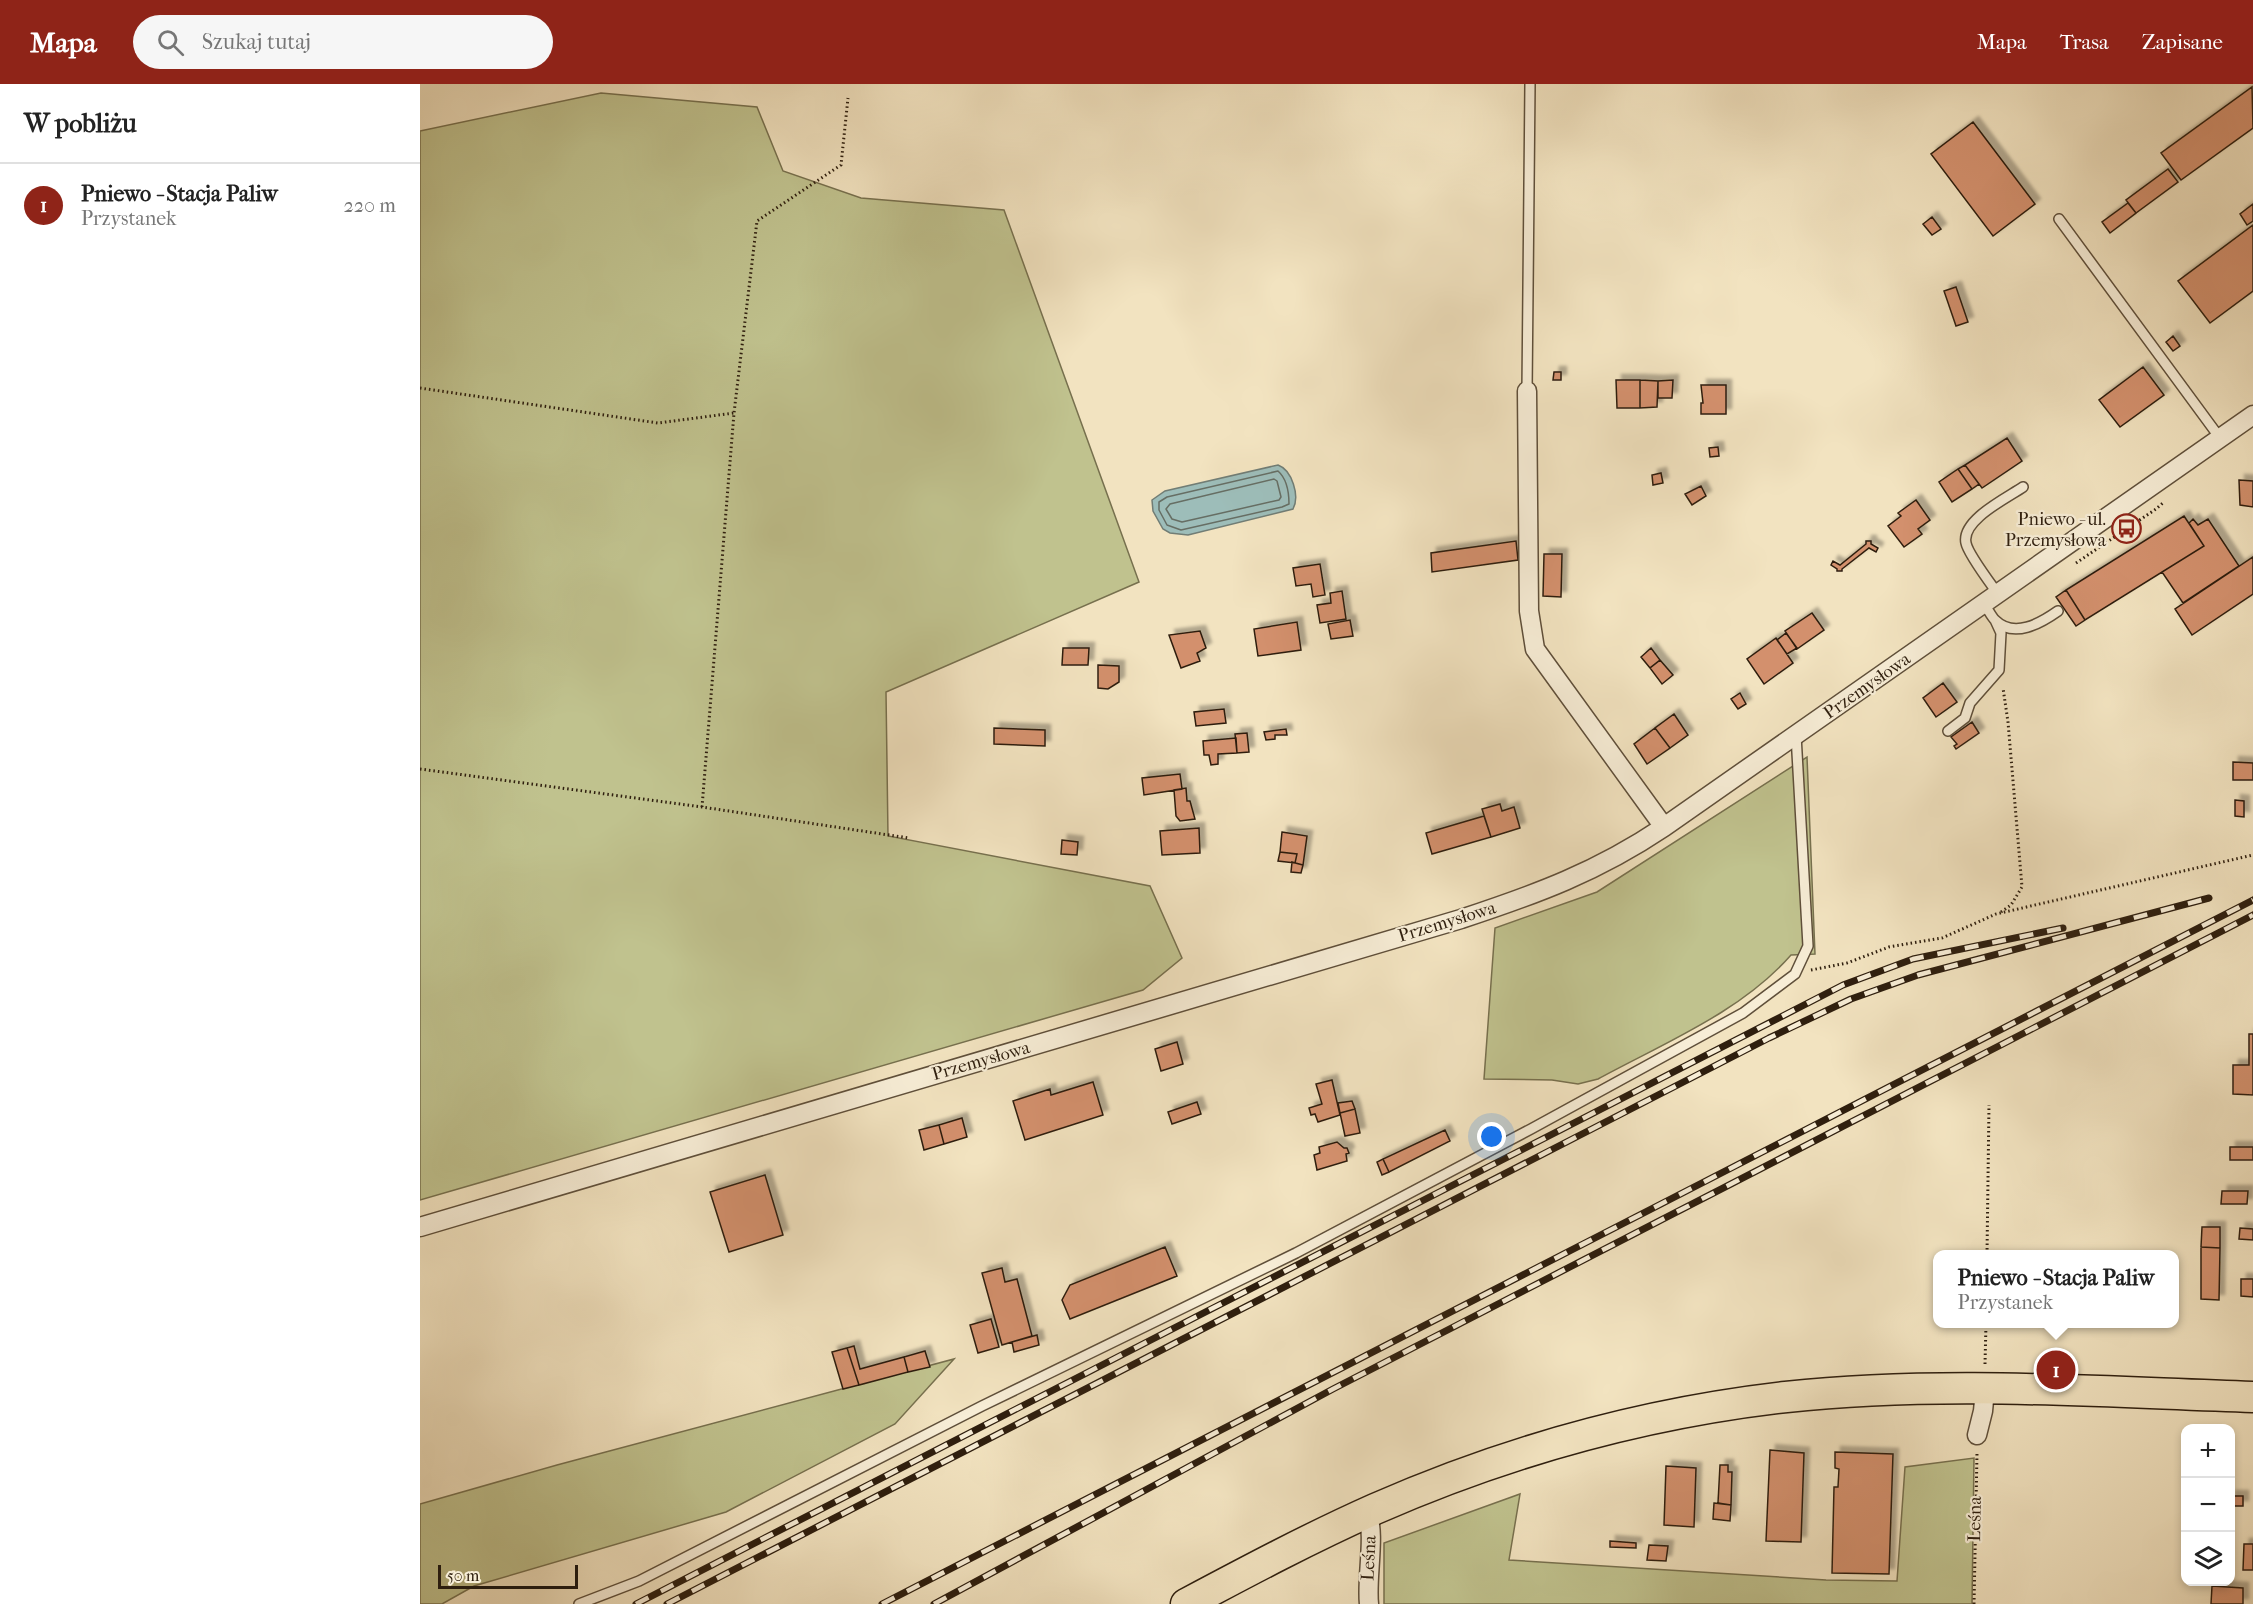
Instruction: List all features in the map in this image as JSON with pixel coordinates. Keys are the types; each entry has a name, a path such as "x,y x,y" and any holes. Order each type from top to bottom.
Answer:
{"main road":[{"path":"1186,1604 1283,1552 1438,1483 1495,1462 1567,1440 1687,1412 1788,1397 1938,1389 2253,1396"}],"street":[{"path":"1527,391 1529,611 1535,649 1664,827"},
{"name":"Przemysłowa","path":"420,1227 1461,919 1568,882 1604,864 1664,827 2253,415"},
{"path":"1977,1435 1985,1390"},
{"name":"Leśna","path":"1367,1513 1371,1524 1369,1604"}],"lane":[{"path":"1527,391 1530,84"},
{"path":"2059,219 2220,438"},
{"path":"1948,731 1965,718 1968,706 1995,676 1999,665 2001,633 1995,620 1991,599 1967,547 1966,535 1970,526 1977,519 2023,487"},
{"path":"1995,620 2013,628 2025,628 2037,624 2058,611"},
{"path":"579,1604 639,1581 982,1406 1296,1253 1531,1129 1743,1013 1795,974 1808,946 1796,735"}],"path":[{"path":"702,807 734,413 757,221 841,165 848,98"},
{"path":"420,388 658,423 734,413"},
{"path":"1795,974 1847,963 1889,947 1942,938 2011,905 2022,887 2008,722 1999,665"},
{"path":"420,769 909,838"},
{"path":"1996,914 2253,855"},
{"path":"1987,1250 1989,1105"},
{"path":"1985,1390 1986,1328"},
{"name":"Leśna","path":"1974,1604 1977,1435"}],"green space":[{"path":"601,93 757,107 783,171 861,198 1004,210 1139,582 886,692 888,836 1150,886 1182,958 1143,990 420,1200 420,131"},
{"path":"1807,757 1815,954 1791,955 1771,975 1725,1010 1598,1079 1578,1084 1552,1080 1484,1079 1495,928 1597,892"},
{"path":"954,1359 895,1424 726,1512 474,1586 442,1604 420,1604 420,1504"},
{"path":"1974,1458 1972,1604 1384,1604 1384,1543 1520,1494 1509,1560 1826,1580 1897,1581 1905,1467"}],"water":[{"path":"1278,465 1291,478 1296,497 1293,509 1188,535 1170,533 1163,529 1153,511 1152,500 1165,491"}],"building":[{"path":"2252,87 2253,128 2181,180 2161,153"},
{"path":"1973,122 2035,204 1993,236 1931,154"},
{"path":"2168,169 2178,182 2136,213 2126,200"},
{"path":"2128,203 2136,213 2110,233 2102,222"},
{"path":"2253,204 2253,221 2247,225 2240,214"},
{"path":"1932,217 1941,229 1932,235 1923,224"},
{"path":"2253,225 2253,291 2210,323 2178,281"},
{"path":"1956,287 1968,322 1956,326 1944,291"},
{"path":"2173,336 2180,346 2173,351 2166,342"},
{"path":"2143,367 2164,395 2120,427 2099,400"},
{"path":"1554,372 1561,372 1561,380 1553,380"},
{"path":"1616,380 1640,380 1640,408 1617,408"},
{"path":"1640,380 1658,381 1657,407 1640,408"},
{"path":"1673,380 1672,398 1658,398 1658,381"},
{"path":"1701,385 1726,385 1726,414 1701,414 1701,403 1703,403"},
{"path":"2007,438 2022,461 1982,488 1965,465"},
{"path":"1718,447 1719,456 1710,457 1709,448"},
{"path":"1965,465 1979,484 1972,489 1958,469"},
{"path":"1958,469 1972,489 1952,502 1939,482"},
{"path":"1661,473 1663,483 1653,485 1652,475"},
{"path":"2239,480 2253,481 2253,507 2240,505"},
{"path":"1701,486 1706,496 1692,505 1685,494"},
{"path":"1916,500 1930,520 1918,529 1922,534 1904,547 1888,526 1901,516 1898,513"},
{"path":"2184,516 2204,546 2085,620 2066,590"},
{"path":"2193,519 2198,525 2208,519 2239,566 2183,603 2162,572 2204,546 2189,523"},
{"path":"1516,541 1518,560 1432,572 1431,553"},
{"path":"1866,541 1871,541 1871,544 1878,548 1876,552 1869,548 1842,571 1837,571 1831,565 1833,561 1840,565 1866,544"},
{"path":"1544,554 1562,554 1561,597 1543,596"},
{"path":"2253,557 2253,594 2192,635 2175,609"},
{"path":"1320,564 1325,595 1313,597 1311,584 1296,586 1293,568"},
{"path":"2066,590 2085,620 2076,626 2056,597"},
{"path":"1342,591 1346,619 1320,623 1317,605 1331,603 1330,593"},
{"path":"1812,613 1824,630 1797,649 1785,631"},
{"path":"1350,620 1353,636 1331,639 1328,624"},
{"path":"1297,622 1301,650 1258,656 1254,629"},
{"path":"1200,631 1206,648 1197,653 1200,661 1181,668 1169,635"},
{"path":"1786,633 1797,648 1787,654 1777,640"},
{"path":"1776,638 1793,663 1764,684 1747,659"},
{"path":"1063,648 1089,648 1088,665 1062,665"},
{"path":"1651,648 1660,660 1650,668 1641,657"},
{"path":"1660,660 1673,675 1662,684 1650,668"},
{"path":"1098,665 1119,666 1119,682 1108,689 1098,688"},
{"path":"1943,683 1957,702 1936,717 1923,698"},
{"path":"1740,693 1746,704 1738,709 1731,699"},
{"path":"1224,709 1226,723 1196,726 1194,712"},
{"path":"1674,714 1688,735 1670,748 1655,728"},
{"path":"1972,722 1979,733 1956,749 1954,746 1957,744 1951,737"},
{"path":"994,728 1045,730 1045,746 994,744"},
{"path":"1655,728 1670,748 1647,764 1634,744"},
{"path":"1286,729 1287,735 1275,735 1275,739 1266,740 1264,732"},
{"path":"1247,733 1249,752 1237,753 1235,734"},
{"path":"1236,738 1237,753 1218,754 1218,764 1211,765 1209,755 1204,755 1203,741"},
{"path":"2233,762 2253,763 2253,780 2233,780"},
{"path":"1180,774 1182,789 1144,795 1142,778"},
{"path":"1186,788 1187,801 1190,801 1195,819 1180,821 1176,816 1174,790"},
{"path":"2235,800 2244,801 2244,817 2235,816"},
{"path":"1500,804 1502,811 1514,807 1520,828 1491,837 1482,809"},
{"path":"1484,816 1491,837 1432,854 1426,833"},
{"path":"1199,828 1200,853 1162,855 1160,831"},
{"path":"1282,832 1307,836 1303,865 1295,863 1297,854 1280,852"},
{"path":"1062,840 1078,842 1077,855 1061,854"},
{"path":"1280,852 1297,854 1295,863 1278,861"},
{"path":"1292,862 1303,865 1301,873 1291,872"},
{"path":"2249,1034 2253,1034 2253,1095 2233,1094 2233,1065 2249,1065"},
{"path":"1177,1042 1183,1064 1161,1071 1155,1049"},
{"path":"1332,1080 1340,1115 1318,1122 1315,1114 1311,1115 1309,1108 1322,1104 1316,1084"},
{"path":"1093,1082 1103,1115 1025,1140 1013,1101 1050,1089 1051,1095"},
{"path":"1352,1101 1355,1109 1340,1113 1338,1103"},
{"path":"1197,1102 1201,1114 1172,1124 1168,1112"},
{"path":"1355,1109 1360,1133 1345,1136 1340,1113"},
{"path":"962,1118 967,1137 944,1144 939,1125"},
{"path":"939,1125 944,1144 924,1150 919,1130"},
{"path":"1445,1130 1450,1141 1389,1172 1383,1159"},
{"path":"1337,1142 1347,1148 1349,1153 1346,1154 1347,1161 1317,1170 1314,1155 1320,1153 1319,1147"},
{"path":"2230,1147 2253,1147 2253,1160 2230,1160"},
{"path":"1383,1159 1389,1172 1382,1175 1377,1162"},
{"path":"765,1175 783,1235 729,1252 710,1192"},
{"path":"2222,1191 2248,1191 2247,1204 2221,1204"},
{"path":"2202,1227 2220,1227 2220,1248 2201,1247"},
{"path":"2240,1228 2253,1229 2253,1240 2239,1239"},
{"path":"1165,1247 1177,1276 1070,1319 1062,1300 1070,1285"},
{"path":"2201,1247 2220,1248 2219,1300 2201,1299"},
{"path":"1002,1268 1005,1282 1017,1279 1032,1336 1002,1345 982,1273"},
{"path":"2241,1279 2253,1279 2253,1297 2241,1296"},
{"path":"991,1319 999,1347 978,1353 970,1325"},
{"path":"1037,1335 1039,1345 1014,1352 1012,1342"},
{"path":"854,1346 860,1369 904,1357 908,1372 859,1385 847,1348"},
{"path":"847,1348 859,1385 843,1389 832,1352"},
{"path":"925,1351 930,1367 908,1372 904,1357"},
{"path":"1770,1450 1804,1453 1801,1542 1766,1541"},
{"path":"1835,1452 1893,1454 1889,1574 1832,1573 1834,1487 1838,1487 1839,1469 1835,1468"},
{"path":"1720,1465 1728,1465 1728,1472 1732,1472 1731,1505 1718,1503"},
{"path":"1666,1466 1696,1468 1694,1527 1664,1525"},
{"path":"2235,1496 2243,1496 2243,1506 2235,1506"},
{"path":"1714,1503 1731,1505 1730,1521 1713,1519"},
{"path":"1610,1541 1636,1543 1636,1548 1610,1547"},
{"path":"2244,1544 2253,1544 2253,1570 2243,1570"},
{"path":"1649,1545 1668,1546 1666,1561 1647,1560"},
{"path":"2212,1586 2243,1588 2243,1604 2211,1604"}],"railway":[{"path":"667,1604 1769,1038 1851,999 1918,975 2209,898"},
{"path":"882,1604 2253,900"},
{"path":"934,1604 1333,1389 2253,915"},
{"path":"636,1604 1843,985 1913,959 2063,928"}],"place":[{"name":"Pniewo - ul. Przemysłowa","path":"2127,529"},
{"name":"Pniewo - Stacja Paliw","path":"2056,1370"}]}
